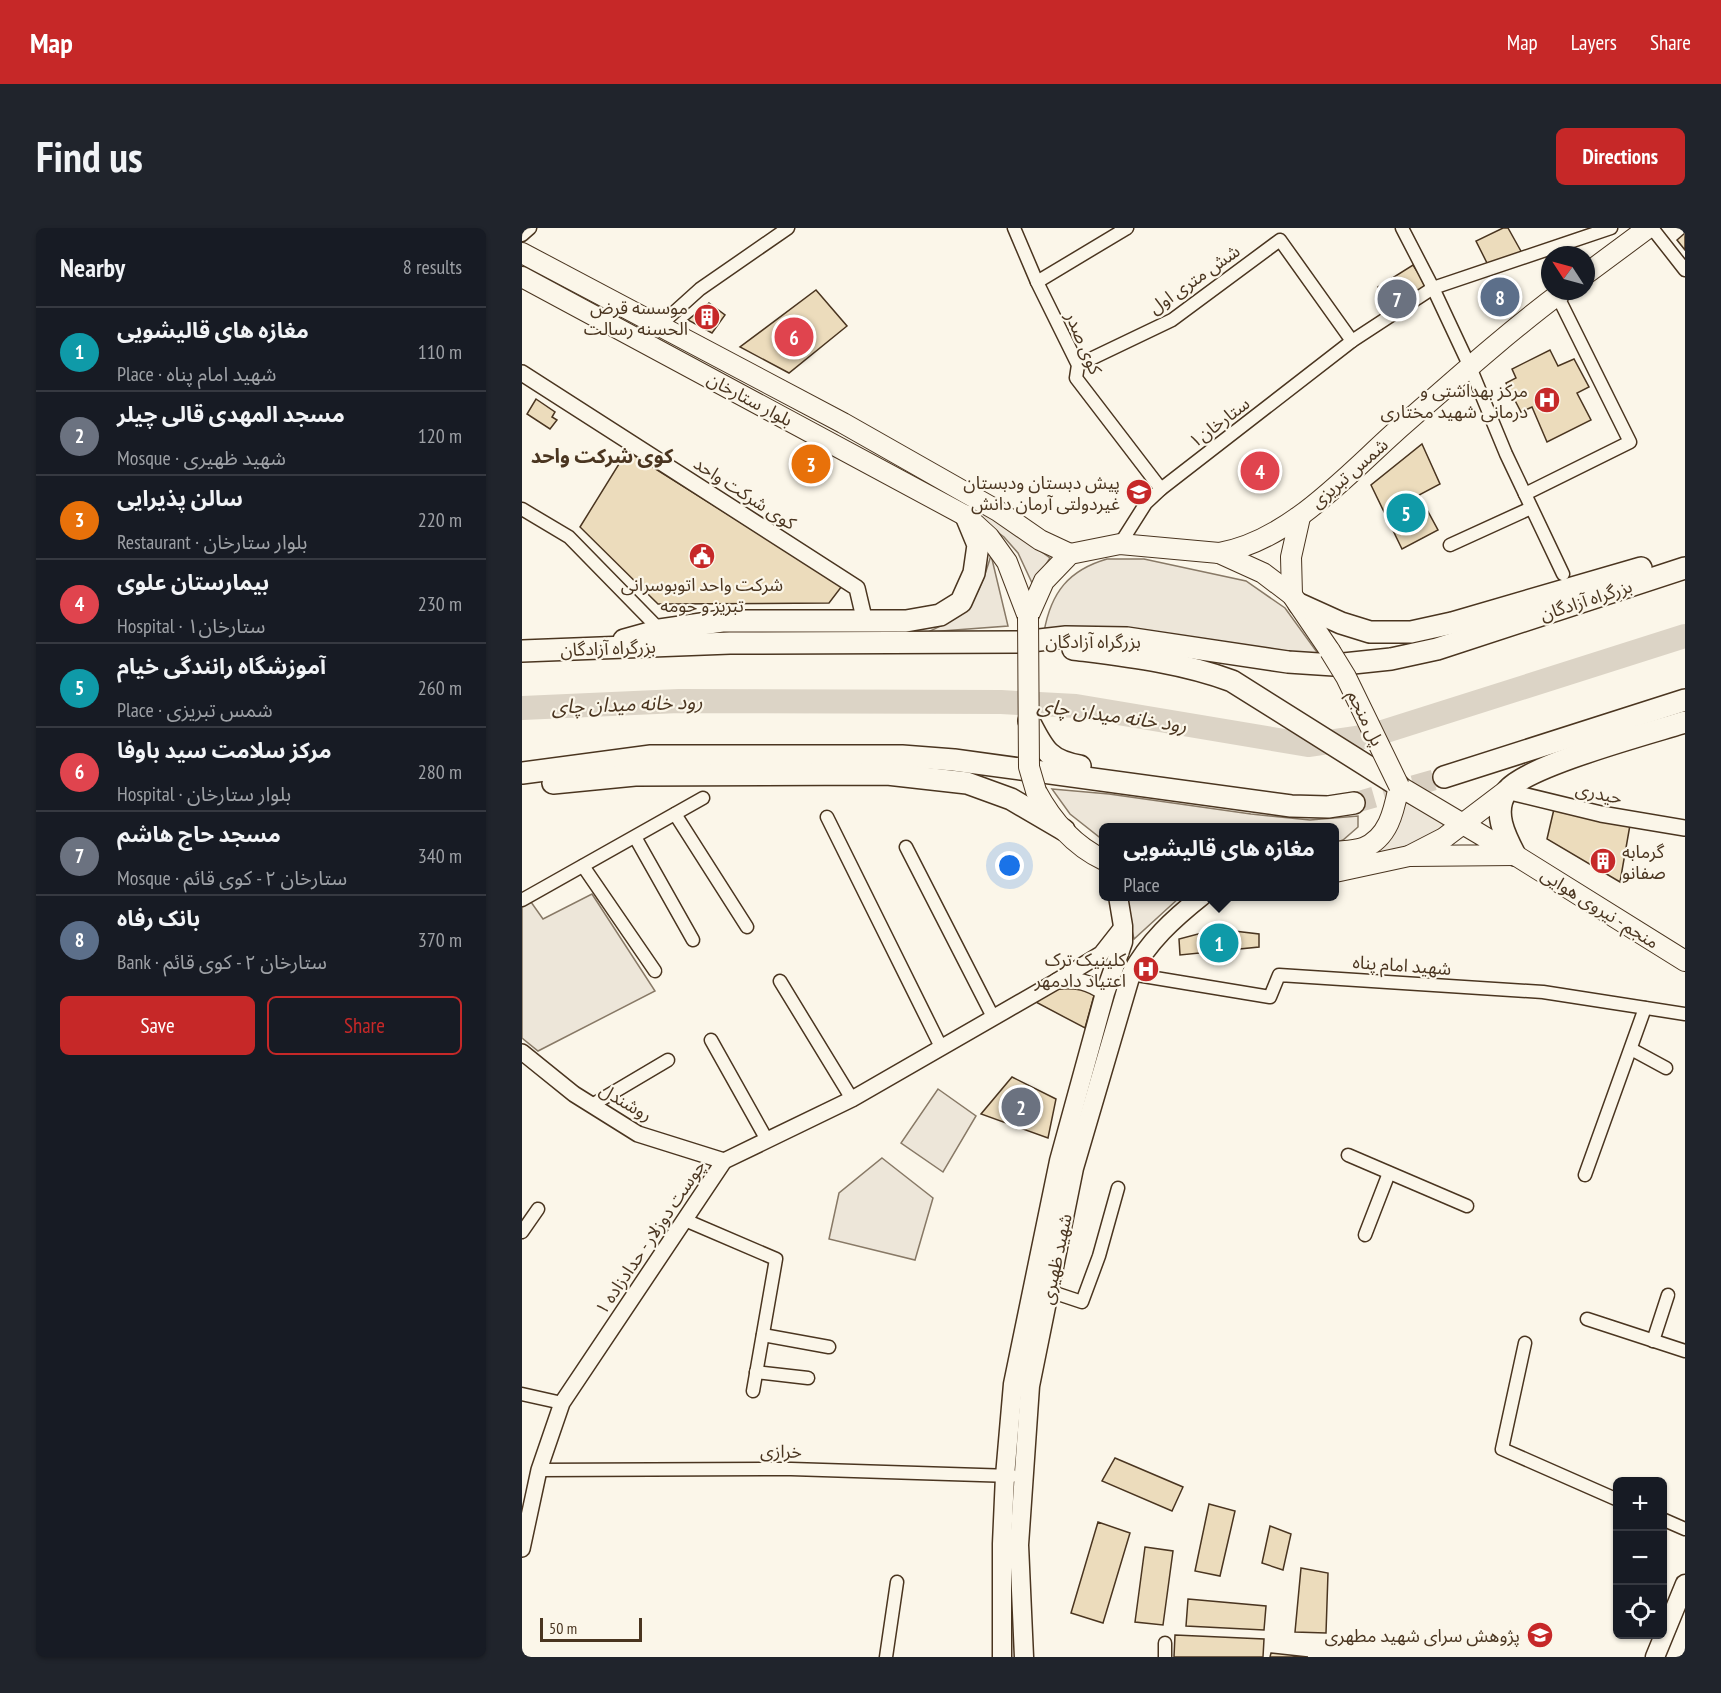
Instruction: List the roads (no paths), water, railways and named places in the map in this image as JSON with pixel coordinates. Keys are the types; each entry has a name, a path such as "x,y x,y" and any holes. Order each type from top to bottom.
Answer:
{"highway":[{"path":"594,649 660,630 722,621 906,621 939,615 961,602 974,573 978,545 966,516"},
{"path":"1296,599 1341,623 1370,632 1411,632 1452,623 1685,555"},
{"name":"بزرگراه آزادگان","path":"522,651 730,643 1022,642 1066,637 1127,638 1288,662 1334,665 1391,659 1437,649 1685,568"},
{"path":"1022,642 1153,659 1208,672 1232,681 1399,786"},
{"path":"1444,777 1685,700"},
{"path":"522,773 651,756 902,756 954,760 1291,806 1328,807 1354,803 1066,764 1054,759 1042,747 1029,721"},
{"path":"1515,855 1500,820 1500,806 1506,791 1519,780 1548,766 1685,722"},
{"path":"522,782 547,783 635,775 887,774 967,783 1011,799 1064,830"}],"main road":[{"path":"1595,268 1650,228"},
{"name":"بلوار ستارخان","path":"522,253 843,423 998,511 1040,540 1070,554"},
{"name":"بلوار ستارخان","path":"522,277 966,516 989,537 1007,562 1028,617"},
{"name":"شمس تبریزی","path":"1219,553 1237,550 1255,543 1300,517 1470,367 1551,300"},
{"path":"1296,599 1291,557 1300,517"},
{"path":"1099,859 1079,844 1046,810 1036,791 1029,767 1028,617 1044,581 1070,554 1120,544 1219,553 1263,573 1296,599"},
{"name":"پل منجم","path":"1296,599 1346,677 1399,786"},
{"path":"1339,851 1363,847 1382,834 1393,815 1399,786"},
{"name":"منجم - نیروی هوایی","path":"1399,786 1464,822 1685,961"},
{"path":"1409,856 1444,838 1506,791"},
{"path":"1339,871 1409,856 1515,855"},
{"name":"شهید ظهیری","path":"1041,1288 1059,1161 1105,993 1123,942 1124,926 1119,901"},
{"name":"شهید ظهیری","path":"1024,1657 1014,1476 1013,1384 1131,974 1141,955 1155,938 1197,901"},
{"name":"شهید ظهیری","path":"1002,1657 1002,1544 1014,1476"},
{"path":"1655,1657 1685,1584"}],"street":[{"path":"522,236 530,228"},
{"path":"659,326 700,289 788,228"},
{"name":"کوی صدر","path":"1014,228 1078,365 1076,378 1161,489"},
{"path":"1038,282 1127,228"},
{"path":"1402,228 1470,367 1506,454 1563,574"},
{"name":"ستارخان۱","path":"1120,544 1146,503 1161,489 1352,341 1433,288 1611,228"},
{"path":"1650,228 1685,270"},
{"name":"شش متری اول","path":"1078,365 1172,320 1280,240 1352,341"},
{"path":"1525,494 1630,442 1563,300"},
{"name":"کوی شرکت واحد","path":"522,372 857,588 865,622"},
{"path":"1450,545 1531,508"},
{"path":"522,509 569,537 660,630"},
{"name":"حیدری","path":"1506,791 1601,814 1685,828"},
{"path":"522,900 703,798"},
{"path":"675,814 747,927"},
{"path":"827,817 941,1047"},
{"path":"635,837 693,940"},
{"path":"906,847 993,1017"},
{"path":"583,866 655,971"},
{"name":"چوست دوزلار - حدادزاده ۱","path":"522,1549 539,1470 562,1403 724,1161 852,1099 1057,981 1101,954 1124,926"},
{"name":"شهید امام پناه","path":"1131,974 1270,997 1279,975 1543,992 1685,1014"},
{"path":"1057,981 1074,980 1090,983 1105,993"},
{"path":"780,981 852,1099"},
{"path":"1585,1175 1645,1008"},
{"path":"711,1040 767,1140"},
{"path":"1631,1049 1666,1068"},
{"name":"روشندل","path":"522,1052 574,1094 638,1134 724,1161"},
{"path":"592,1105 668,1060"},
{"path":"1348,1155 1467,1206"},
{"path":"1365,1235 1389,1173"},
{"path":"1041,1288 1082,1302 1099,1256 1118,1188"},
{"path":"522,1232 538,1209"},
{"path":"685,1220 776,1259 753,1391"},
{"path":"1653,1341 1668,1294"},
{"path":"1587,1318 1685,1351"},
{"path":"763,1335 829,1347"},
{"path":"1525,1343 1502,1449 1613,1498"},
{"path":"756,1372 808,1378"},
{"path":"522,1394 562,1403"},
{"name":"خرازی","path":"539,1470 791,1469 1014,1476"},
{"path":"1667,1521 1685,1529"},
{"path":"886,1657 897,1582"},
{"path":"1165,1643 1165,1657"}],"waterway":[{"name":"رود خانه میدان چای","path":"522,708 679,701 1001,702 1076,706 1308,745 1370,736 1685,636"}],"tunnel":[{"path":"1354,803 1444,777"}],"place":[{"name":"بانک رفاه","path":"1500,297"},
{"name":"مسجد حاج هاشم","path":"1397,299"},
{"name":"موسسه قرض الحسنه رسالت","path":"707,317"},
{"name":"مرکز سلامت سید باوفا","path":"794,337"},
{"name":"مرکز بهداشتی و درمانی شهید مختاری","path":"1547,400"},
{"name":"سالن پذیرایی","path":"811,464"},
{"name":"بیمارستان علوی","path":"1260,471"},
{"name":"پیش دبستان ودبستان غیردولتی آرمان دانش","path":"1139,492"},
{"name":"آموزشگاه رانندگی خیام","path":"1406,513"},
{"name":"شرکت واحد اتوبوسرانی تبریز و حومه","path":"702,556"},
{"name":"گرمابه صفانو","path":"1603,861"},
{"name":"مغازه های قالیشویی","path":"1219,943"},
{"name":"کلینیک ترک اعتیاد دادمهر","path":"1146,969"},
{"name":"مسجد المهدی قالی چیلر","path":"1021,1107"},
{"name":"پژوهش سرای شهید مطهری","path":"1540,1635"}],"district":[{"name":"کوی شرکت واحد","path":"602,456"}]}
